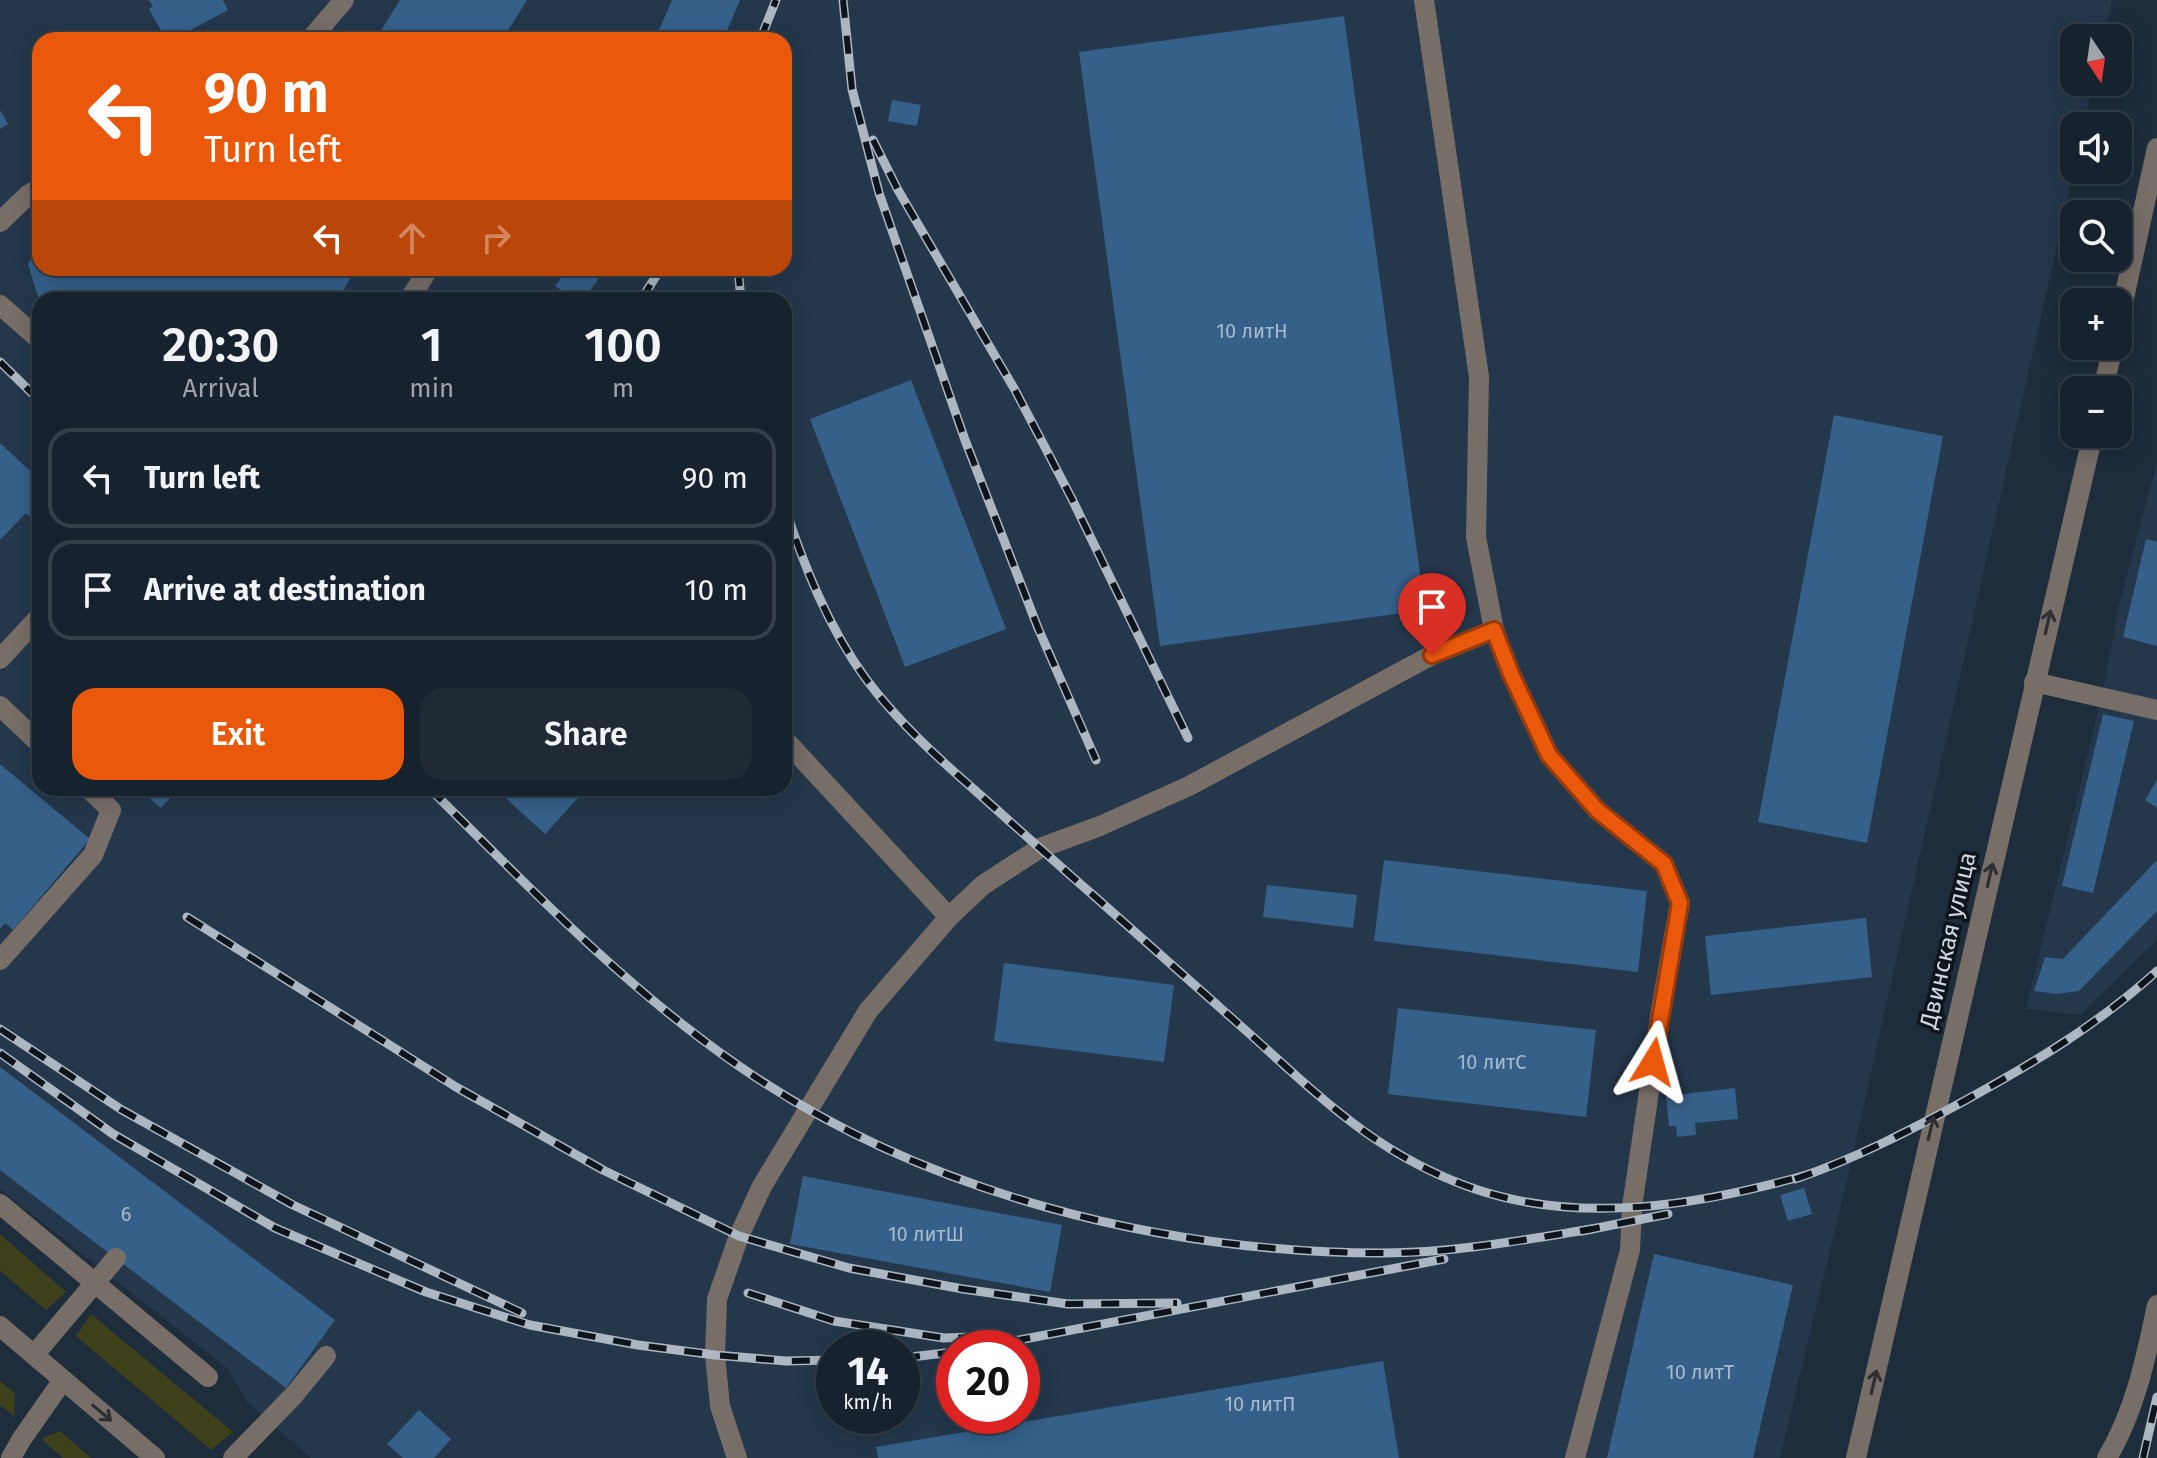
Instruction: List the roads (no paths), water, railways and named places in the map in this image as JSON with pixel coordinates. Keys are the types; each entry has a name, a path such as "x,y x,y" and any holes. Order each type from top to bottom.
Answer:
{"street":[{"path":"317,32 344,0"},
{"path":"1424,0 1479,377 1476,537 1494,630 1549,755 1597,810 1664,864 1680,903 1634,1191 1630,1250 1575,1458"},
{"path":"2126,288 2157,148"},
{"path":"0,222 32,193"},
{"path":"0,305 32,333"},
{"name":"Двинская улица","path":"1856,1458 2090,448"},
{"path":"0,659 32,625"},
{"path":"737,1458 720,1406 715,1355 717,1299 739,1236 762,1186 868,1011 949,917 983,885 1040,848 1100,826 1189,786 1432,655 1494,630"},
{"path":"2034,682 2157,710"},
{"path":"0,706 32,736"},
{"path":"792,748 949,917"},
{"path":"0,960 93,855 111,810 96,796"},
{"path":"0,1204 208,1377"},
{"path":"34,1355 116,1258"},
{"path":"2107,1458 2119,1438 2143,1371 2157,1305"},
{"path":"0,1326 155,1458"},
{"path":"233,1458 294,1395 326,1356"},
{"path":"11,1458 63,1380"}],"railway":[{"path":"763,32 776,0"},
{"path":"843,0 852,89 879,193 965,440 1038,628 1096,760"},
{"path":"873,140 898,190 1015,390 1071,497 1188,738"},
{"path":"646,292 656,276"},
{"path":"739,276 740,292"},
{"path":"0,362 32,393"},
{"path":"792,527 809,573 840,638 866,679 905,725 1329,1105 1382,1144 1441,1176 1475,1189 1516,1200 1557,1206 1640,1207 1722,1195 1803,1176"},
{"path":"437,796 615,968 736,1064 808,1109 884,1148 963,1180 1045,1207 1129,1227 1214,1242 1299,1250 1435,1251 1592,1229"},
{"path":"187,917 456,1087 603,1170 739,1236 849,1268 963,1289 1068,1304 1177,1303"},
{"path":"1795,1179 1882,1143 2017,1072 2089,1025 2157,971"},
{"path":"0,1029 122,1110 293,1205 522,1313"},
{"path":"0,1053 113,1134 275,1228 426,1292 530,1325 638,1345 715,1355 816,1360"},
{"path":"1582,1231 1668,1214"},
{"path":"1040,1336 1444,1259"},
{"path":"748,1293 834,1321 936,1337"},
{"path":"920,1356 936,1354"},
{"path":"2143,1458 2157,1397"}]}
